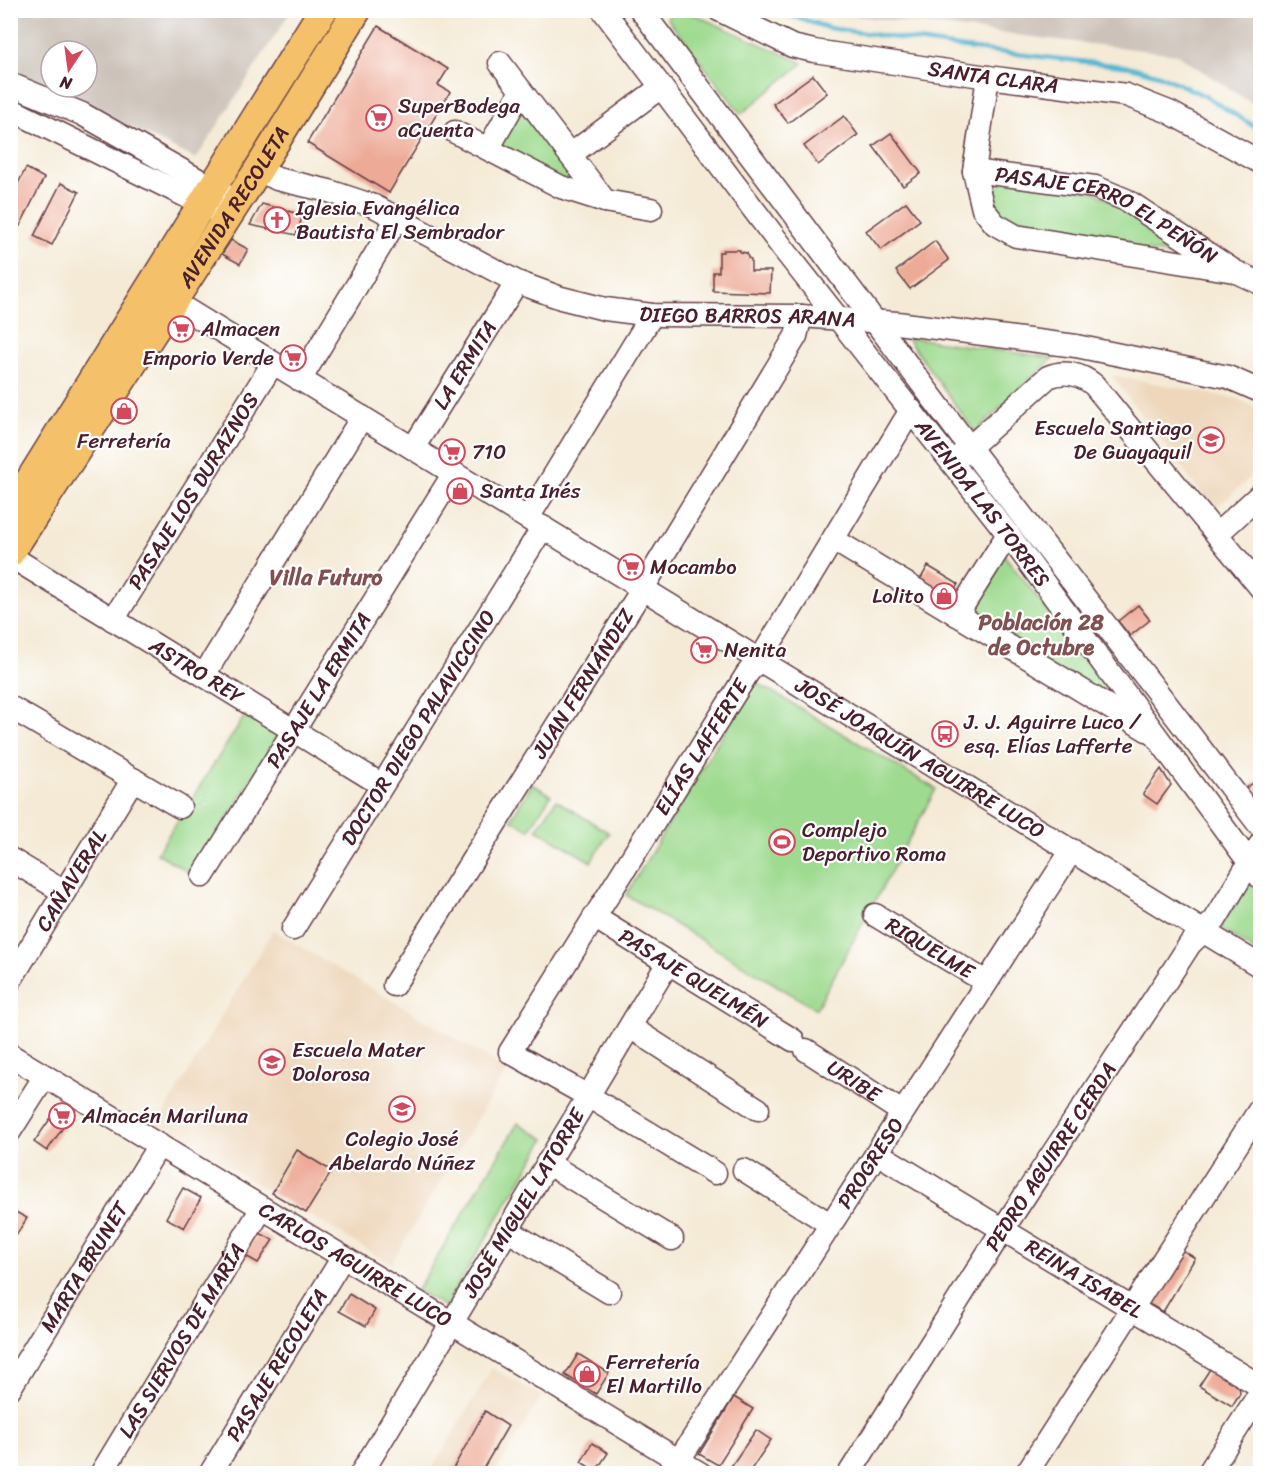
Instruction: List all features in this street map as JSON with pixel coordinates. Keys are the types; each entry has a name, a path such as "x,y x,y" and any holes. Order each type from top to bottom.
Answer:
{"main road":[{"name":"AVENIDA RECOLETA","path":"10,555 162,295 207,196 323,10"},
{"name":"AVENIDA RECOLETA","path":"10,512 162,295 232,210 357,10"}],"street":[{"name":"AVENIDA LAS TORRES","path":"603,10 785,251 1008,534 1156,735 1257,862"},
{"name":"AVENIDA LAS TORRES","path":"641,10 970,448 1260,826"},
{"name":"SANTA CLARA","path":"719,10 792,46 988,77 1126,95 1168,112 1260,162"},
{"path":"500,63 605,201"},
{"path":"988,77 974,171 983,208 995,224 1016,236 1234,271 1260,283"},
{"path":"10,84 82,114 232,210"},
{"path":"570,155 661,87"},
{"path":"488,149 521,91"},
{"path":"10,109 207,196"},
{"path":"455,132 561,187 605,201 651,209"},
{"name":"DIEGO BARROS ARANA","path":"258,170 277,179 355,199 398,217 517,282 582,304 652,315 801,316 875,320 1076,346 1228,377 1260,391"},
{"name":"PASAJE CERRO EL PEÑÓN","path":"974,171 1095,187 1126,200 1234,271"},
{"path":"300,380 398,217"},
{"path":"785,251 809,233"},
{"name":"LA ERMITA","path":"413,448 517,282"},
{"name":"JOSÉ JOAQUÍN AGUIRRE LUCO","path":"162,295 1260,966"},
{"name":"DOCTOR DIEGO PALAVICCINO","path":"293,929 382,785 535,523 652,315"},
{"name":"JUAN FERNÁNDEZ","path":"394,986 792,343 799,328 801,316"},
{"name":"PASAJE LOS DURAZNOS","path":"113,620 273,363"},
{"path":"953,463 1048,377 1059,373 1085,378 1094,385 1260,587"},
{"name":"ELÍAS LAFFERTE","path":"588,1096 510,1052 747,674 759,659 834,540 911,410"},
{"path":"204,675 362,417"},
{"name":"PASAJE LA ERMITA","path":"203,876 454,473"},
{"path":"1217,534 1260,495"},
{"path":"957,615 1008,534"},
{"path":"834,540 1156,735"},
{"name":"ASTRO REY","path":"10,555 382,785"},
{"path":"10,706 180,807"},
{"name":"CAÑAVERAL","path":"10,981 133,779"},
{"name":"PROGRESO","path":"674,1467 1072,850"},
{"path":"10,860 64,892"},
{"name":"PEDRO AGUIRRE CERDA","path":"849,1473 1004,1229 1190,944 1215,920 1257,862"},
{"name":"RIQUELME","path":"875,915 986,982"},
{"name":"PASAJE QUELMÉN","path":"594,917 799,1045"},
{"name":"JOSÉ MIGUEL LATORRE","path":"361,1473 668,963"},
{"path":"630,1027 758,1108"},
{"name":"URIBE","path":"799,1045 902,1112"},
{"name":"CARLOS AGUIRRE LUCO","path":"10,1055 451,1322 674,1467 701,1473"},
{"path":"10,1131 45,1076"},
{"path":"588,1096 715,1173"},
{"path":"1026,1473 1260,1109"},
{"name":"MARTA BRUNET","path":"10,1388 159,1145"},
{"name":"REINA ISABEL","path":"877,1152 1260,1386"},
{"path":"547,1163 672,1239"},
{"path":"744,1170 830,1224"},
{"name":"LAS SIERVOS DE MARÍA","path":"100,1473 262,1208"},
{"path":"507,1230 609,1292"},
{"name":"PASAJE RECOLETA","path":"210,1473 343,1257"},
{"path":"1208,1473 1260,1393"}],"shaded area":[{"path":"10,11 291,11 196,159 71,99 99,99 99,39 39,39 39,83 11,70"},
{"path":"814,11 1260,11 1260,109 1176,54"},
{"name":"Escuela Santiago De Guayaquil","path":"1111,375 1238,399 1260,411 1260,469 1214,510"},
{"path":"273,930 507,1069 391,1264 306,1213 331,1171 297,1151 272,1193 157,1125"},
{"path":"492,1368 542,1396 495,1473 429,1474"}],"green space":[{"path":"676,10 686,11 803,63 741,114 667,18"},
{"path":"522,103 574,174 568,184 498,147"},
{"path":"984,175 1095,192 1215,262 1014,229 988,202"},
{"path":"906,337 1053,358 975,432"},
{"path":"1001,551 1124,710 969,616"},
{"name":"Complejo Deportivo Roma","path":"759,684 936,789 816,1009 626,895 752,685"},
{"path":"246,714 280,734 192,874 157,853"},
{"path":"532,784 551,795 529,830 511,819"},
{"path":"556,800 609,833 591,862 537,829"},
{"path":"1252,879 1260,891 1260,955 1220,927"},
{"path":"518,1123 545,1139 445,1307 417,1290"}],"building":[{"name":"SuperBodega aCuenta","path":"378,26 448,69 438,85 450,92 389,193 307,143"},
{"path":"813,75 827,93 788,123 773,104"},
{"path":"844,116 858,135 818,165 804,146"},
{"path":"891,133 921,173 903,186 873,146"},
{"path":"26,168 44,178 20,226 10,221 10,199"},
{"path":"61,183 79,192 52,245 34,236"},
{"path":"906,202 920,220 881,250 866,231"},
{"name":"Iglesia Evangélica Bautista El Sembrador","path":"262,204 303,215 296,235 250,225"},
{"path":"231,240 248,249 240,264 222,254"},
{"path":"935,241 949,260 910,289 896,271"},
{"path":"740,250 740,252 747,253 748,258 751,259 751,271 771,271 770,293 713,291 713,272 719,272 719,252"},
{"path":"928,566 958,584 951,597 941,598 917,585"},
{"path":"1138,605 1150,620 1130,636 1118,621"},
{"path":"1161,769 1171,785 1157,804 1143,794"},
{"path":"1260,778 1260,805 1256,805 1245,789"},
{"path":"57,1109 70,1117 47,1151 34,1142"},
{"path":"297,1150 332,1171 306,1213 272,1193"},
{"path":"183,1188 201,1198 184,1228 166,1218"},
{"path":"10,1209 27,1218 10,1245"},
{"path":"258,1232 273,1240 258,1263 244,1255"},
{"path":"1177,1247 1195,1258 1163,1312 1147,1303"},
{"path":"349,1294 375,1310 366,1326 339,1311"},
{"name":"Ferretería El Martillo","path":"578,1354 609,1373 596,1394 565,1375"},
{"path":"1210,1369 1239,1385 1240,1393 1232,1406 1199,1386"},
{"path":"734,1397 753,1409 718,1465 699,1454"},
{"path":"485,1411 508,1426 480,1474 450,1474"},
{"path":"756,1430 771,1440 748,1474 730,1474 727,1472"},
{"path":"592,1443 608,1453 596,1471 581,1462"}],"waterway":[{"path":"773,10 829,28 965,48 1131,67 1159,75 1205,96 1260,130"}],"place":[{"name":"SuperBodega aCuenta","path":"379,118"},
{"name":"Iglesia Evangélica Bautista El Sembrador","path":"277,220"},
{"name":"Almacen","path":"181,329"},
{"name":"Emporio Verde","path":"293,358"},
{"name":"Ferretería","path":"124,411"},
{"name":"Escuela Santiago De Guayaquil","path":"1211,440"},
{"name":"710","path":"452,452"},
{"name":"Santa Inés","path":"460,491"},
{"name":"Mocambo","path":"631,567"},
{"name":"Lolito","path":"944,596"},
{"name":"Nenita","path":"704,650"},
{"name":"J. J. Aguirre Luco / esq. Elías Lafferte","path":"945,734"},
{"name":"Complejo Deportivo Roma","path":"782,842"},
{"name":"Escuela Mater Dolorosa","path":"272,1062"},
{"name":"Colegio José Abelardo Núñez","path":"402,1109"},
{"name":"Almacén Mariluna","path":"62,1116"},
{"name":"Ferretería El Martillo","path":"587,1374"}],"district":[{"name":"Villa Futuro","path":"326,577"},
{"name":"Población 28 de Octubre","path":"1041,634"}]}
